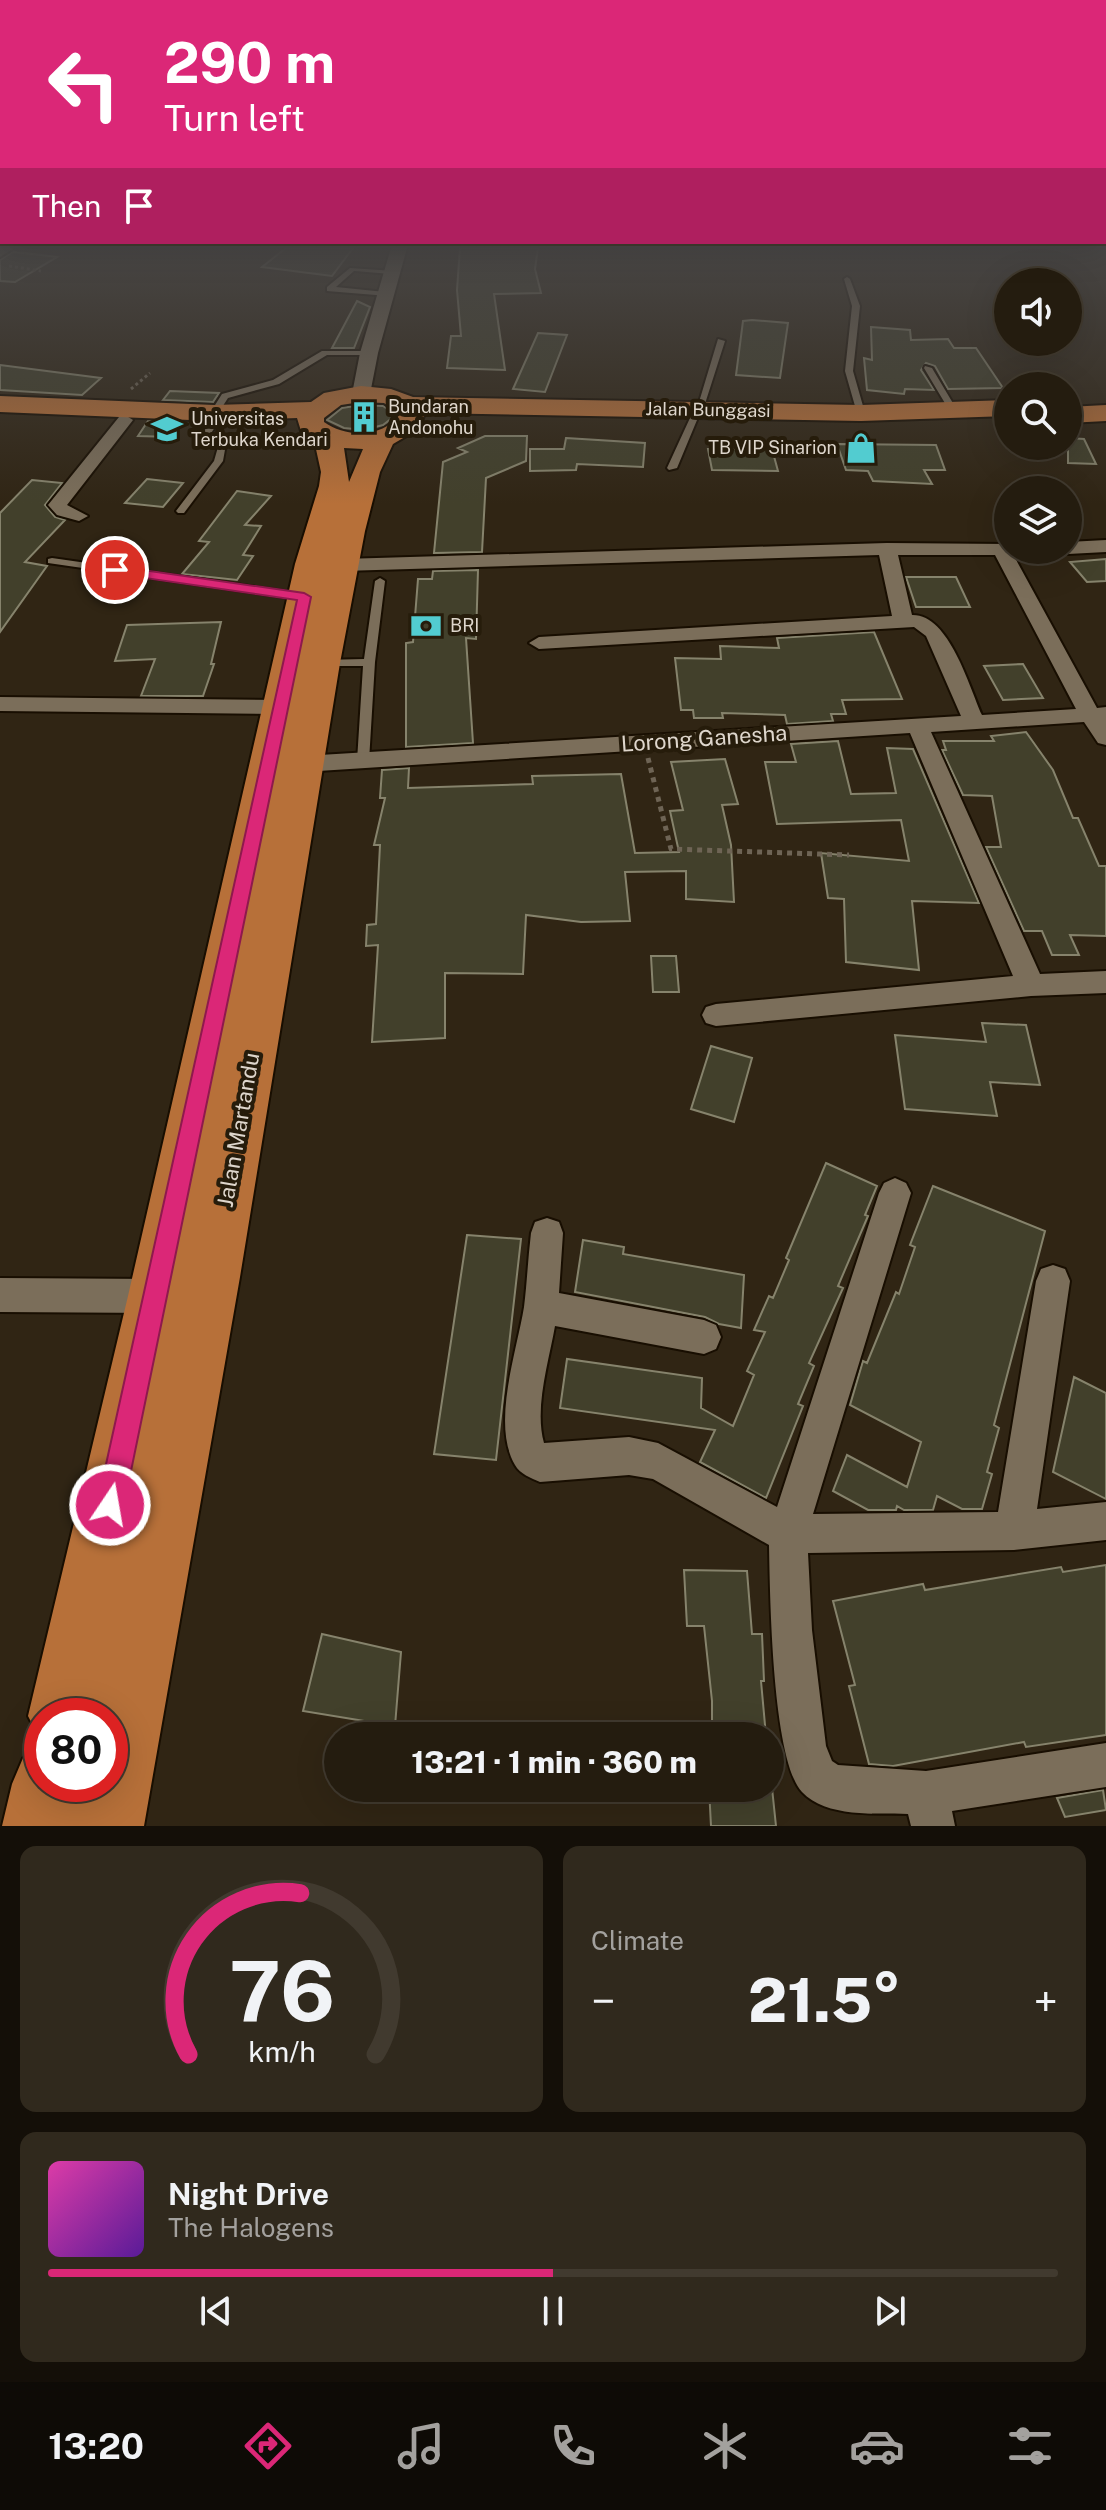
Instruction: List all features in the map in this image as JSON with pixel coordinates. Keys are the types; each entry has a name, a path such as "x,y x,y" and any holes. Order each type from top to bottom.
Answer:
{"highway":[{"path":"317,424 333,399 387,404"},
{"path":"1082,404 1106,403"},
{"path":"0,404 317,424 344,440 387,404"},
{"name":"Jalan Bunggasi","path":"387,404 500,418 994,409"},
{"name":"Jalan Martandu","path":"68,1698 157,1296 236,1022 303,764 345,663 362,573 366,472 387,404"},
{"path":"0,412 125,420 214,418"},
{"path":"1082,414 1106,413"},
{"name":"Jalan Bunggasi","path":"696,415 890,422 994,418"},
{"name":"Jalan Martandu","path":"106,1826 212,1277 236,1022 281,707 304,597 334,486 335,472 317,424"},
{"path":"40,1826 45,1802"}],"street":[{"path":"374,333 369,353 387,404"},
{"path":"79,516 63,511 57,505 125,420"},
{"path":"1082,547 1106,546"},
{"path":"362,573 887,549 994,550"},
{"path":"887,549 903,620"},
{"path":"1017,564 1098,715 1106,738"},
{"path":"539,643 903,620 926,623 935,633 974,721"},
{"path":"0,704 281,707"},
{"name":"Lorong Ganesha","path":"303,764 1098,715"},
{"path":"917,725 1031,985"},
{"path":"716,1015 1031,985 1106,982"},
{"path":"895,1193 788,1534 804,1746 816,1776 829,1785 929,1810 1106,1765"},
{"path":"547,1233 541,1306 526,1394 523,1433 533,1459 540,1463 629,1456 658,1462 788,1534 1014,1531 1106,1521"},
{"path":"1014,1531 1053,1281"},
{"path":"0,1295 157,1296"},
{"path":"541,1306 704,1337"}],"lane":[{"path":"853,333 849,371 861,413"},
{"path":"672,468 696,415 721,341"},
{"path":"181,511 218,461 223,446 202,441 225,396 276,382 321,354 369,353"},
{"path":"928,368 953,410"},
{"path":"52,561 304,597"},
{"path":"345,663 363,761"}],"path":[{"path":"644,742 671,849 849,855"}],"building":[{"path":"340,333 360,333 354,348 332,348"},
{"path":"461,333 500,333 505,370 447,368 451,336 461,336"},
{"path":"538,333 567,335 545,392 513,389"},
{"path":"741,333 787,333 780,378 736,375"},
{"path":"871,333 910,333 911,340 948,339 954,348 976,348 994,375 994,388 948,389 935,366 926,363 921,370 934,390 905,389 904,394 867,390 864,358 872,360"},
{"path":"0,365 101,378 82,395 0,390"},
{"path":"170,391 219,393 213,402 163,400"},
{"name":"Bundaran Andonohu","path":"383,406 396,415 383,425 364,430 344,428 327,420 342,408"},
{"path":"148,421 182,423 173,437 138,436"},
{"path":"485,436 527,436 526,461 486,478 482,552 434,553 443,462 467,452 458,448"},
{"path":"566,438 645,443 643,467 577,464 576,470 530,471 530,449 564,449"},
{"path":"1084,439 1096,464 1068,463 1068,460 1082,460"},
{"path":"837,444 936,445 945,470 924,470 932,484 873,481 868,471 846,470"},
{"path":"708,449 772,449 778,471 712,470"},
{"path":"147,479 183,483 163,507 125,503"},
{"path":"32,480 62,483 45,505 55,517 65,520 25,562 47,566 0,632 0,513"},
{"path":"237,491 271,496 245,525 261,526 243,555 253,556 237,580 182,574 209,542 199,541"},
{"path":"1106,559 1106,581 1087,582 1072,564 1082,564 1082,561"},
{"path":"478,570 476,639 466,638 473,743 406,747 406,643 413,642 418,579 432,579 433,571"},
{"path":"906,577 956,577 970,607 916,607"},
{"path":"221,622 211,664 214,664 203,696 141,696 155,659 115,661 127,625"},
{"path":"874,632 902,699 842,700 846,714 831,714 833,721 787,724 785,715 722,713 723,718 694,718 693,710 681,710 675,658 721,659 720,646 779,648 777,638"},
{"path":"1023,664 1043,698 1003,700 984,666"},
{"path":"1026,732 1053,770 1073,818 1078,818 1099,866 1106,866 1106,936 1070,935 1079,955 1052,955 1042,931 1024,931 986,847 1001,847 992,796 963,795 942,750 946,750 943,741 994,741 991,736"},
{"path":"838,741 851,794 896,793 887,748 913,749 979,903 912,901 919,970 846,962 844,899 828,898 821,853 909,861 901,820 777,824 765,762 796,762 791,744"},
{"path":"725,759 738,804 722,805 731,845 734,902 686,899 686,871 625,872 630,921 581,922 526,915 523,974 445,973 445,1038 372,1042 378,945 366,946 367,925 376,924 380,845 374,845 385,798 380,798 382,770 409,768 408,788 533,784 532,776 621,774 635,853 679,852 670,811 683,810 671,762"},
{"path":"651,956 676,956 679,992 653,992"},
{"path":"982,1023 1026,1025 1040,1085 990,1082 997,1116 905,1109 895,1035 986,1042"},
{"path":"711,1046 752,1058 734,1122 691,1109"},
{"path":"826,1163 877,1186 865,1215 868,1216 838,1286 843,1288 809,1363 814,1366 798,1404 803,1406 766,1498 700,1462 715,1430 560,1408 567,1359 702,1378 701,1408 733,1426 754,1375 747,1371 765,1332 754,1330 769,1296 773,1298 789,1260 786,1258"},
{"path":"933,1186 1045,1231 994,1425 999,1428 987,1472 992,1474 982,1509 962,1509 937,1496 933,1510 904,1510 897,1506 896,1510 868,1510 833,1491 847,1455 907,1487 921,1442 850,1405 863,1361 867,1363 896,1292 899,1294 915,1247 910,1245"},
{"path":"467,1235 521,1239 496,1460 434,1454"},
{"path":"583,1240 624,1247 623,1254 744,1275 741,1328 719,1324 705,1317 575,1292"},
{"path":"1074,1377 1106,1393 1106,1499 1053,1472"},
{"path":"1106,1565 1106,1735 1026,1747 1024,1742 893,1766 869,1764 849,1686 855,1685 833,1601 923,1584 925,1590 1061,1567 1063,1572"},
{"path":"684,1570 747,1571 752,1634 762,1634 764,1681 761,1681 765,1722 712,1722 704,1626 687,1626"},
{"path":"322,1634 401,1652 395,1722 370,1722 303,1711"},
{"path":"1103,1790 1106,1810 1065,1817 1057,1798"},
{"path":"710,1802 773,1802 776,1826 711,1826"}],"place":[{"name":"Bundaran Andonohu","path":"364,417"},
{"name":"Universitas Terbuka Kendari","path":"167,429"},
{"name":"TB VIP Sinarion","path":"861,448"},
{"name":"BRI","path":"426,626"}],"route":[{"path":"110,1505 304,597 115,570"}]}
